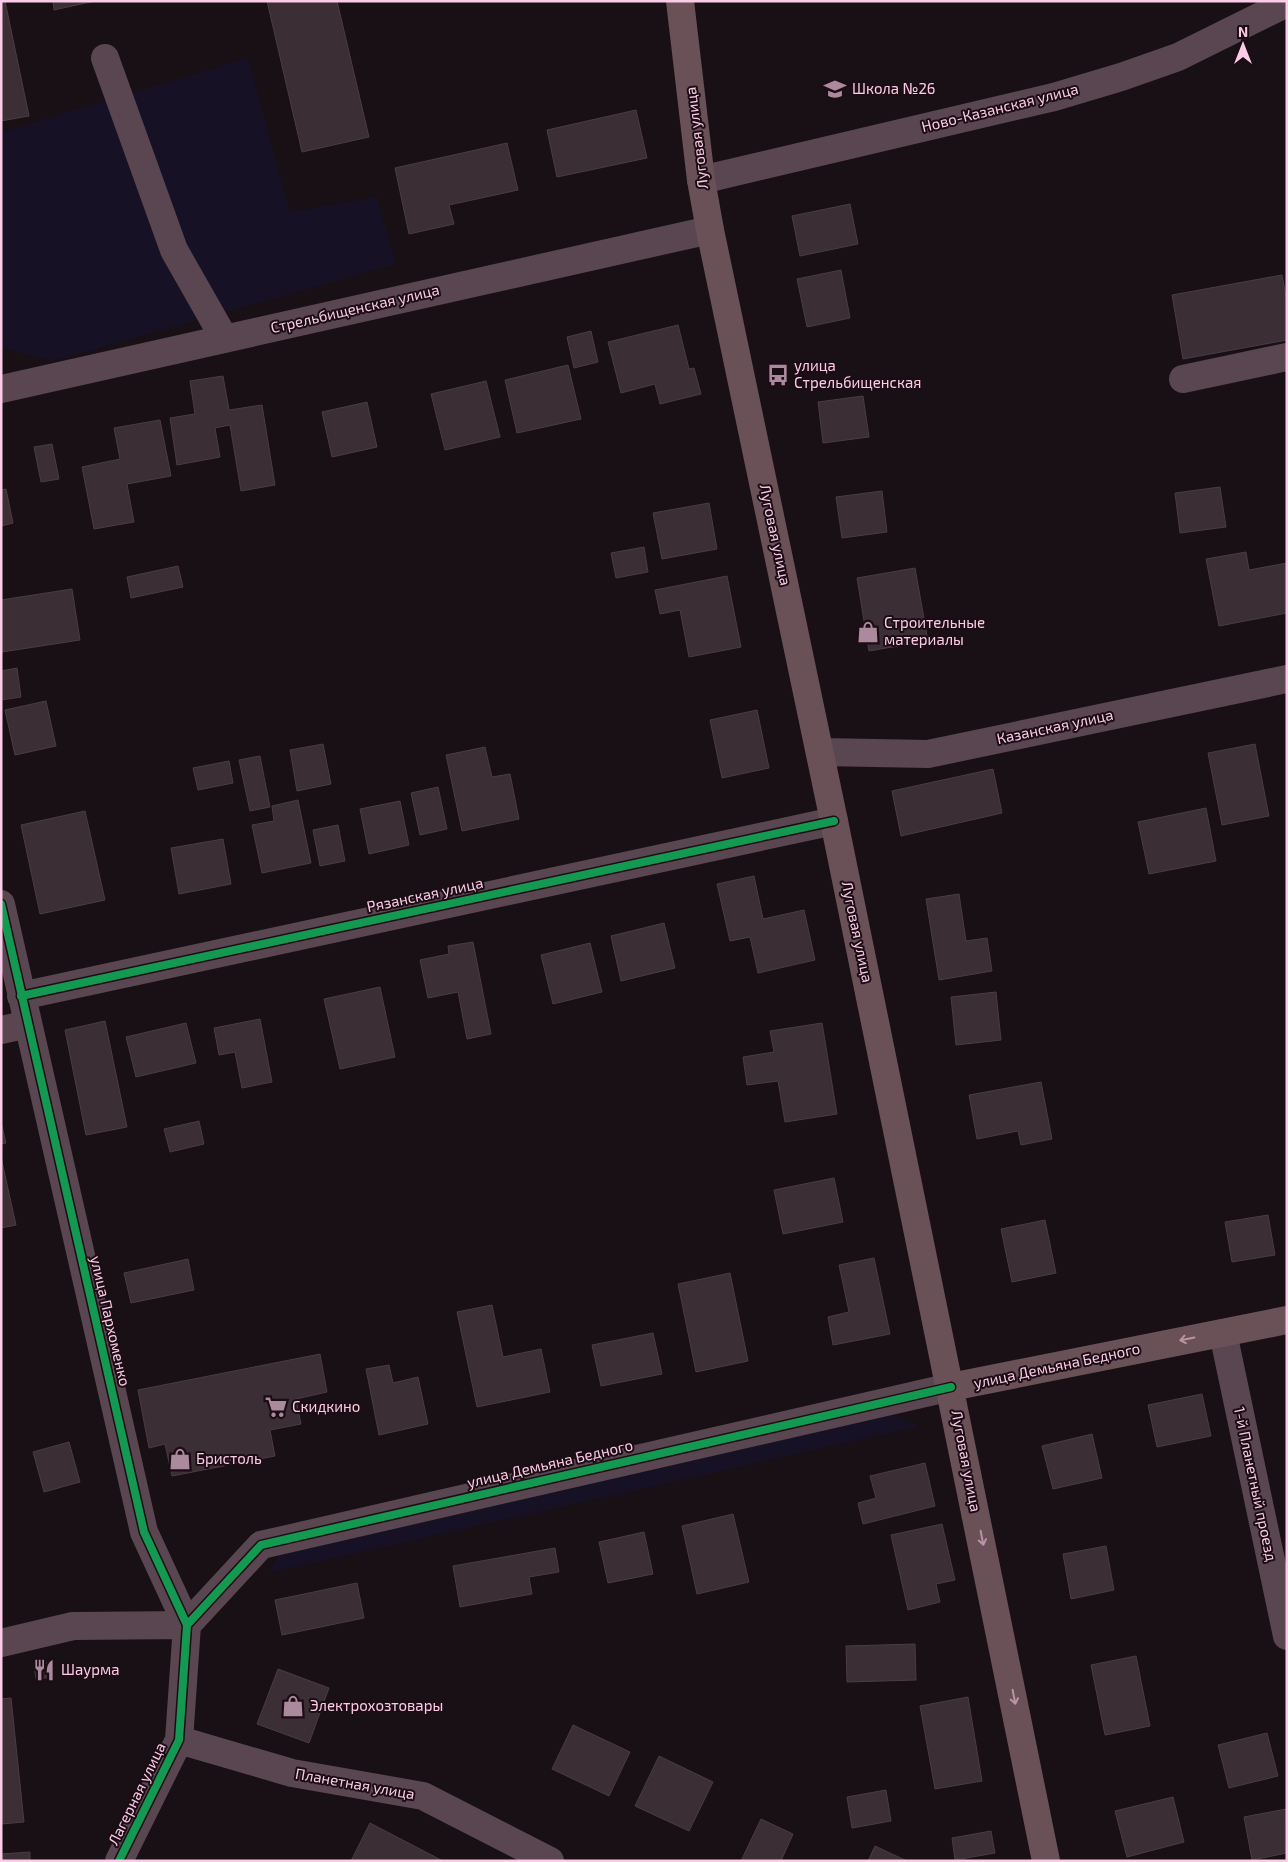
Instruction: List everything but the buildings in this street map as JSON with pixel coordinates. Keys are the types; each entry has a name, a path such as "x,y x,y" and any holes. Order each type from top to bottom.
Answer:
{"main road":[{"name":"Луговая улица","path":"680,1 701,180 710,230 951,1387 1046,1861"},
{"name":"улица Демьяна Бедного","path":"951,1387 1287,1320"}],"street":[{"name":"Ново-Казанская улица","path":"701,180 1054,97 1121,77 1178,56 1287,3"},
{"path":"105,58 174,250 224,338"},
{"name":"Стрельбищенская улица","path":"1,389 710,230"},
{"path":"1183,378 1287,357"},
{"name":"Казанская улица","path":"820,752 928,754 1287,679"},
{"name":"Рязанская улица","path":"22,996 834,821"},
{"name":"улица Пархоменко","path":"1,904 144,1532 186,1625 179,1740"},
{"path":"1,1030 28,1024"},
{"name":"1-й Планетный проезд","path":"1223,1332 1287,1635"},
{"name":"улица Демьяна Бедного","path":"186,1625 261,1545 951,1387"},
{"path":"1,1644 73,1626 186,1625"},
{"name":"Лагерная улица","path":"119,1861 179,1740"},
{"name":"Планетная улица","path":"179,1740 292,1773 423,1796 550,1861"}],"shaded area":[{"path":"248,58 290,212 377,197 396,264 53,361 1,348 1,132"},
{"path":"890,1414 920,1426 268,1573 280,1553"}],"cycle path":[{"path":"21,996 834,821"},
{"path":"1,904 144,1532 187,1625 179,1740 119,1861"},
{"path":"187,1625 261,1545 951,1387"}],"place":[{"name":"Школа №26","path":"835,89"},
{"name":"улица Стрельбищенская","path":"778,375"},
{"name":"Строительные материалы","path":"868,632"},
{"name":"Скидкино","path":"276,1407"},
{"name":"Бристоль","path":"180,1459"},
{"name":"Шаурма","path":"44,1670"},
{"name":"Электрохозтовары","path":"293,1706"}]}
